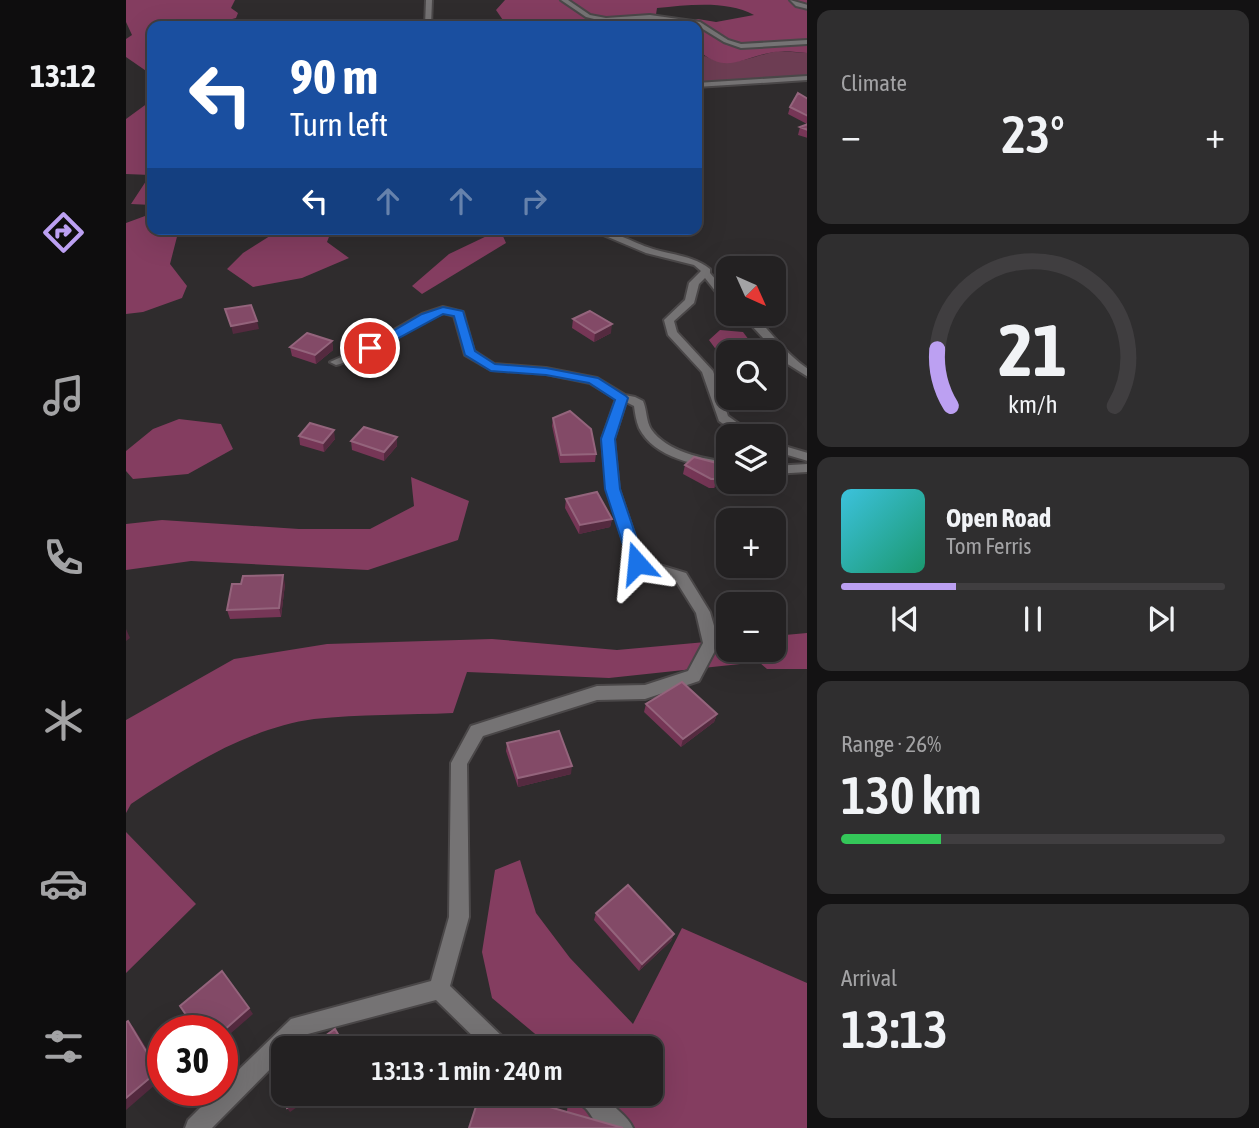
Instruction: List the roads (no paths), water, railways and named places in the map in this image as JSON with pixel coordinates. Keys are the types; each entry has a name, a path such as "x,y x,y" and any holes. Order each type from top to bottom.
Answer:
{"street":[{"path":"428,21 429,0"},
{"path":"564,0 588,16 606,20 635,17 681,21"},
{"path":"793,0 798,5 807,7"},
{"path":"702,26 732,44 741,46 807,42"},
{"path":"733,85 807,78"},
{"path":"702,85 807,86"},
{"path":"608,235 649,251 696,263 707,271 706,274 716,288"},
{"path":"706,274 694,283 690,301 669,320 672,333 707,371 723,418 732,424"},
{"path":"336,362 370,348 426,316 443,310 459,314 469,353 491,367 593,380 622,398 639,404 645,430 670,450 716,465"},
{"path":"761,326 782,354 807,374"},
{"path":"439,989 459,917 459,763 477,731 597,693 646,692 693,676 711,643 703,611 681,577 637,563 612,489 608,439 622,398"},
{"path":"786,451 807,457"},
{"path":"786,469 807,468"},
{"path":"439,989 488,1036"},
{"path":"196,1128 298,1026 439,989"},
{"path":"598,1106 604,1115 622,1128"}]}
